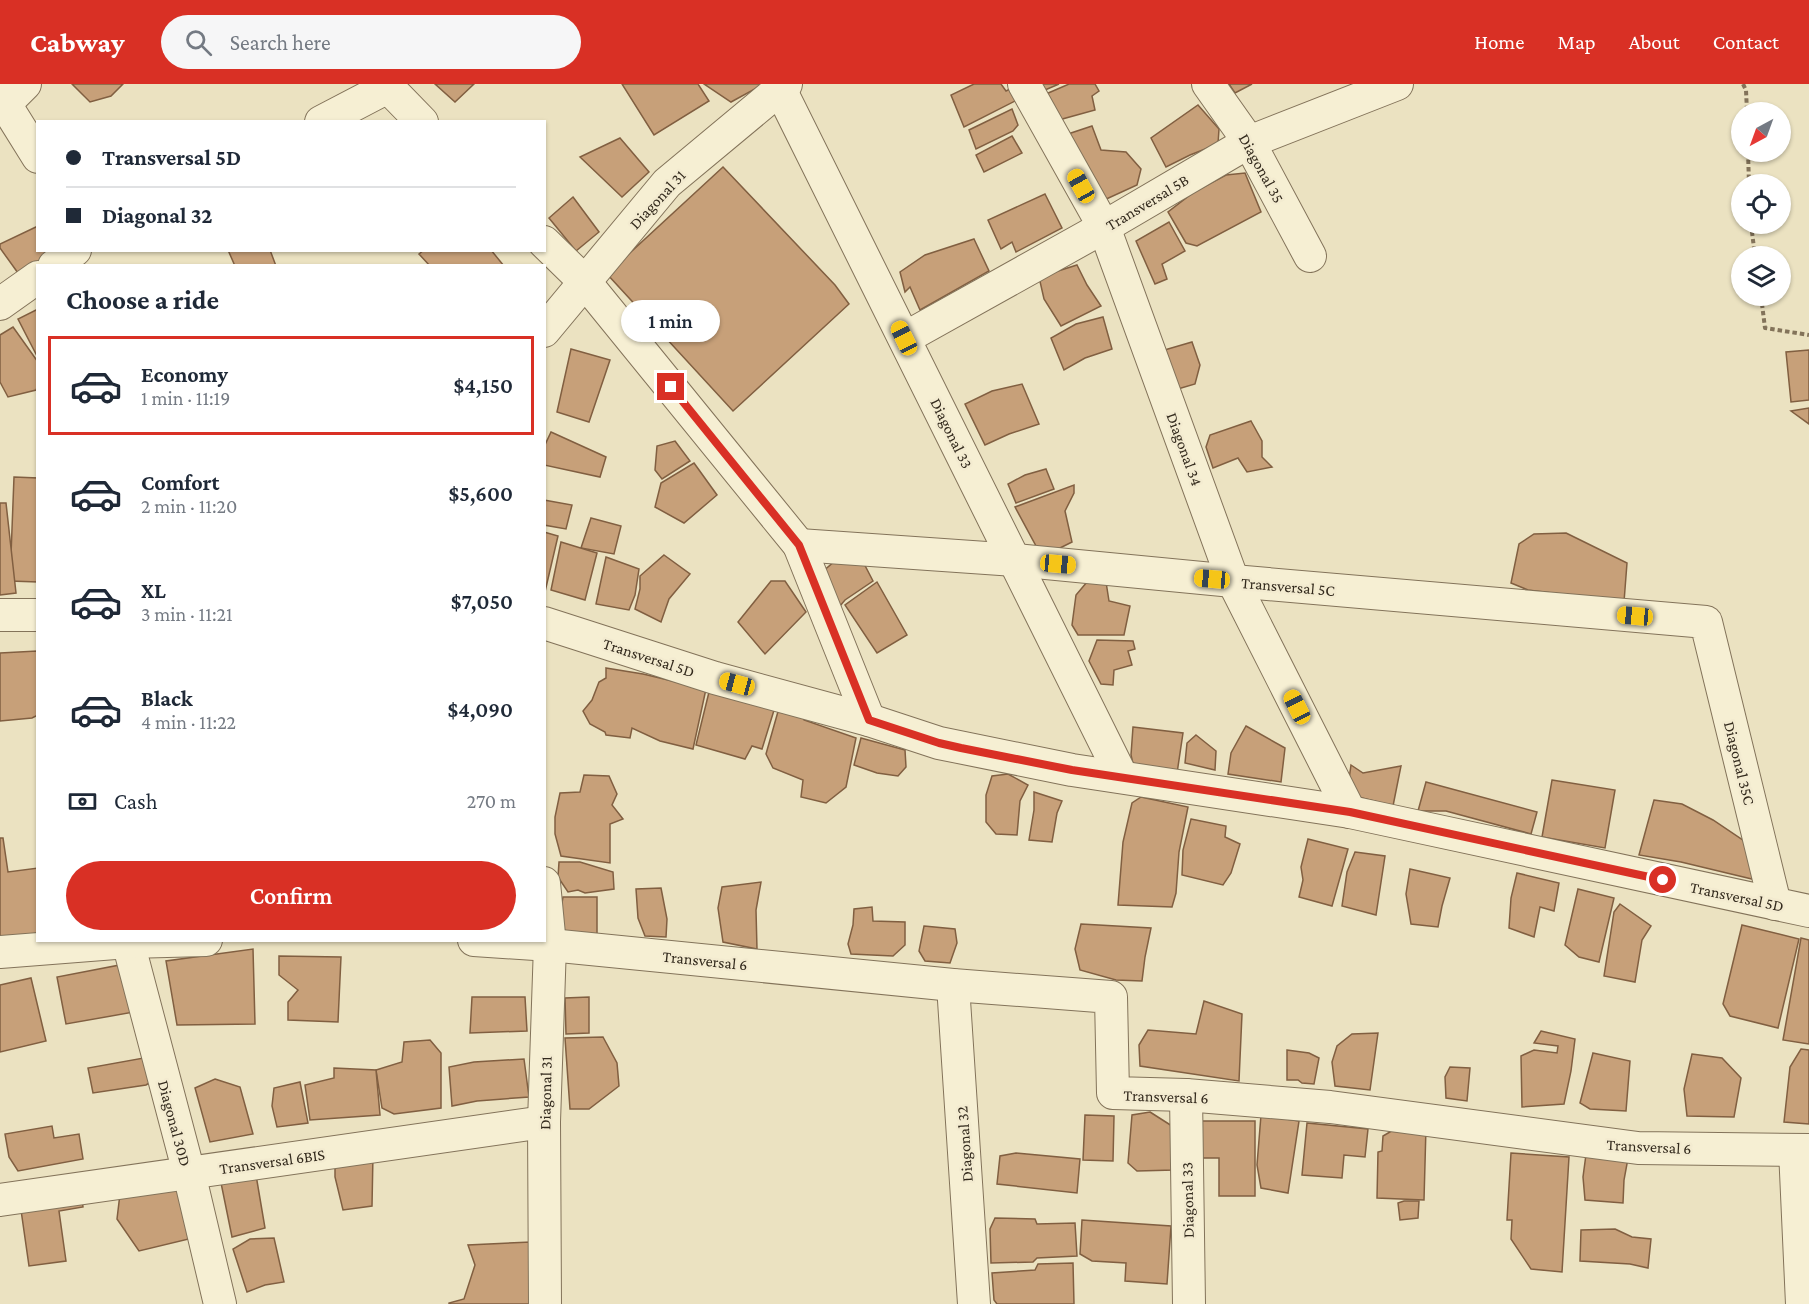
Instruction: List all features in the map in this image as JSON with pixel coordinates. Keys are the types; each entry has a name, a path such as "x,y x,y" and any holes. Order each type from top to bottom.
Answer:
{"street":[{"name":"Diagonal 34","path":"1024,84 1104,227 1233,581 1350,812"},
{"name":"Diagonal 35","path":"1208,84 1249,142 1310,256"},
{"name":"Transversal 5B","path":"904,338 1104,227 1249,142 1397,84"},
{"path":"325,120 386,86 420,120"},
{"name":"Diagonal 31","path":"546,329 667,183 783,86"},
{"name":"Diagonal 33","path":"783,86 904,338 1122,777"},
{"path":"8,99 36,153"},
{"path":"546,244 585,282 799,545 869,720"},
{"path":"57,264 72,252"},
{"path":"0,304 36,278"},
{"name":"Transversal 5C","path":"799,545 1015,560 1706,622"},
{"path":"0,615 36,615"},
{"name":"Diagonal 35C","path":"1706,622 1774,904"},
{"name":"Transversal 5D","path":"546,625 715,678 869,720 939,743 1072,770 1350,812 1809,911"},
{"name":"Diagonal 31","path":"545,1304 544,1122 550,945 546,904"},
{"path":"0,952 128,942"},
{"name":"Diagonal 30D","path":"128,942 189,1173 220,1304"},
{"name":"Transversal 6","path":"504,942 953,985 1112,997 1113,1093 1186,1095 1330,1107 1638,1148 1802,1150"},
{"name":"Diagonal 32","path":"953,985 974,1304"},
{"name":"Diagonal 33","path":"1186,1095 1188,1304"},
{"name":"Transversal 6BIS","path":"0,1200 544,1122"},
{"path":"1802,1150 1802,1304"}],"path":[{"path":"1743,84 1747,102"},
{"path":"1762,306 1765,328 1809,335"}],"building":[{"path":"72,84 123,84 111,96 90,102"},
{"path":"435,84 474,84 455,102"},
{"path":"622,84 698,84 709,101 654,135"},
{"path":"704,84 764,84 731,102"},
{"path":"974,84 1001,84 1006,91 1014,87 1019,99 964,127 951,95"},
{"path":"1042,84 1059,84 1045,90"},
{"path":"1069,84 1095,84 1099,91 1092,96 1095,110 1055,121 1046,94"},
{"path":"1229,84 1252,84 1235,93"},
{"path":"1198,105 1219,129 1218,144 1166,167 1151,138"},
{"path":"1012,109 1018,125 1013,131 976,149 969,130"},
{"path":"1092,126 1101,150 1126,152 1141,169 1137,185 1102,201 1065,135"},
{"path":"1012,136 1022,153 984,172 976,155"},
{"path":"620,138 649,172 622,197 580,157"},
{"path":"723,167 835,285 849,304 733,411 607,274"},
{"path":"1245,173 1261,212 1197,246 1186,243 1168,212 1194,192 1226,175"},
{"path":"1045,194 1062,228 1016,252 1012,242 1001,249 988,220"},
{"path":"573,197 599,232 576,251 549,218"},
{"path":"1169,222 1185,251 1162,264 1167,279 1155,284 1136,241"},
{"path":"36,227 36,252 49,252 51,259 18,273 0,248 0,244"},
{"path":"974,239 989,271 920,310 910,287 905,292 900,272 925,255"},
{"path":"229,252 271,252 275,264 234,264"},
{"path":"422,252 493,252 502,264 428,264 419,254"},
{"path":"1077,265 1101,306 1061,326 1044,299 1039,277"},
{"path":"36,310 36,354 18,319"},
{"path":"1103,317 1112,349 1085,358 1064,370 1051,338 1076,324"},
{"path":"13,327 36,359 36,390 8,397 0,382 0,335"},
{"path":"1192,342 1200,365 1195,384 1171,391 1161,351"},
{"path":"571,349 610,360 589,422 557,412"},
{"path":"1809,350 1809,400 1791,402 1786,352"},
{"path":"1022,384 1039,424 985,445 965,404 992,391"},
{"path":"1809,408 1809,424 1791,411"},
{"path":"1251,421 1262,441 1262,457 1272,467 1247,472 1238,458 1213,468 1206,447 1210,435"},
{"path":"551,432 606,457 600,477 546,465 546,443"},
{"path":"675,441 690,461 662,479 655,470 657,446"},
{"path":"694,463 717,495 684,523 655,507 661,483"},
{"path":"1046,469 1054,489 1016,503 1008,484 1025,475"},
{"path":"14,477 36,478 36,582 10,581"},
{"path":"1074,485 1074,493 1065,511 1072,542 1042,557 1015,507"},
{"path":"546,500 572,505 566,529 546,525"},
{"path":"0,503 6,503 16,593 0,595"},
{"path":"591,518 621,526 614,554 581,548"},
{"path":"546,533 558,536 546,587"},
{"path":"1566,533 1627,563 1624,602 1528,590 1511,583 1519,544 1534,534"},
{"path":"561,542 597,553 585,600 551,590"},
{"path":"859,554 873,581 840,606 821,573 842,555"},
{"path":"664,555 690,574 669,599 661,622 635,609 640,589 640,576"},
{"path":"606,557 639,569 635,595 629,610 596,604"},
{"path":"771,581 785,581 806,612 765,654 738,622"},
{"path":"877,582 907,635 877,653 845,605"},
{"path":"1087,582 1106,582 1109,601 1130,606 1124,635 1078,635 1072,625 1076,595"},
{"path":"1097,640 1133,641 1135,649 1128,651 1132,665 1114,670 1113,685 1101,684 1089,661"},
{"path":"36,651 36,716 0,721 0,653"},
{"path":"606,668 706,689 693,749 660,741 632,728 630,738 606,735 605,732 590,724 583,711 592,700 599,682 606,678"},
{"path":"710,688 775,707 762,749 752,746 745,759 696,745"},
{"path":"779,708 802,715 804,720 856,738 846,787 826,803 801,797 803,780 773,768 766,754"},
{"path":"1246,726 1285,748 1281,782 1228,774 1231,753"},
{"path":"1133,727 1183,733 1176,780 1134,768 1131,755"},
{"path":"1196,735 1216,751 1215,770 1185,763 1187,743"},
{"path":"861,738 905,750 906,767 898,776 877,773 854,765"},
{"path":"1351,765 1363,773 1401,766 1393,806 1347,794"},
{"path":"1008,774 1028,785 1020,801 1017,835 996,834 986,822 986,795 992,776"},
{"path":"584,775 609,776 617,794 612,805 623,819 610,824 610,863 561,856 555,834 555,817 560,793 580,792"},
{"path":"1552,780 1615,790 1605,848 1542,837"},
{"path":"1426,782 1537,812 1531,834 1446,811 1418,811"},
{"path":"1034,792 1062,801 1057,813 1052,842 1029,840 1034,810"},
{"path":"1141,797 1188,807 1172,907 1118,905 1123,842 1132,803"},
{"path":"1654,800 1682,804 1713,820 1756,849 1756,880 1681,862 1639,855"},
{"path":"1191,819 1226,826 1225,837 1240,844 1231,873 1223,885 1182,875 1183,850"},
{"path":"0,838 3,838 8,872 36,868 36,934 0,939"},
{"path":"1308,839 1348,849 1332,906 1299,897 1303,880 1301,867"},
{"path":"1355,852 1385,856 1376,915 1342,906 1347,872"},
{"path":"559,862 580,862 613,872 614,889 585,893 578,890 568,892 558,877"},
{"path":"1410,869 1450,878 1438,927 1411,924 1406,894"},
{"path":"1517,873 1559,883 1554,911 1540,907 1534,937 1509,928 1511,898"},
{"path":"761,882 756,910 757,949 723,942 718,908 722,887"},
{"path":"661,888 667,919 666,937 645,936 638,918 636,889"},
{"path":"1578,889 1614,898 1599,962 1579,957 1565,945"},
{"path":"563,897 597,897 597,945 564,935 560,915"},
{"path":"1620,904 1651,926 1642,940 1635,982 1604,976 1614,912"},
{"path":"872,907 873,921 905,922 905,945 893,956 851,954 848,944 854,909"},
{"path":"1081,924 1151,928 1142,981 1116,980 1080,970 1075,949"},
{"path":"1742,925 1799,939 1778,1028 1730,1016 1723,1004"},
{"path":"924,926 955,929 957,943 950,963 925,961 919,951"},
{"path":"1801,938 1809,940 1809,1044 1783,1040"},
{"path":"253,949 255,1024 177,1025 166,961"},
{"path":"279,956 341,957 338,1022 288,1020 288,1002 298,990 279,975"},
{"path":"125,964 134,1012 66,1024 57,977"},
{"path":"31,978 46,1041 0,1052 0,985"},
{"path":"472,997 525,997 527,1031 470,1033"},
{"path":"589,997 589,1033 566,1034 565,998"},
{"path":"1204,1001 1242,1014 1239,1081 1140,1066 1139,1045 1148,1030 1196,1034"},
{"path":"1541,1031 1575,1039 1564,1104 1522,1107 1521,1056 1534,1050 1557,1053 1558,1046 1534,1043"},
{"path":"1378,1033 1370,1090 1335,1086 1332,1062 1337,1046 1352,1034"},
{"path":"603,1037 617,1063 619,1086 589,1109 570,1109 565,1038"},
{"path":"430,1040 441,1053 441,1108 394,1114 382,1108 376,1070 402,1062 404,1042"},
{"path":"1801,1049 1809,1050 1809,1124 1784,1122 1790,1067"},
{"path":"1287,1050 1309,1053 1319,1058 1314,1084 1287,1080"},
{"path":"1593,1053 1630,1061 1626,1111 1590,1109 1580,1103"},
{"path":"1692,1054 1722,1058 1741,1078 1734,1117 1687,1116 1684,1089"},
{"path":"149,1057 154,1080 146,1085 93,1093 88,1068"},
{"path":"524,1059 529,1097 477,1101 452,1106 449,1067 474,1062"},
{"path":"1450,1067 1470,1068 1467,1101 1446,1098 1445,1077"},
{"path":"334,1068 376,1070 380,1115 310,1120 305,1085 334,1078"},
{"path":"215,1079 240,1087 253,1134 210,1142 195,1088"},
{"path":"300,1082 308,1123 277,1127 272,1106 274,1088"},
{"path":"1150,1112 1172,1126 1174,1170 1137,1171 1128,1163 1132,1115"},
{"path":"1085,1115 1114,1116 1113,1161 1083,1160"},
{"path":"1261,1115 1299,1121 1288,1193 1261,1188 1257,1165"},
{"path":"1192,1121 1255,1121 1255,1196 1219,1196 1219,1158 1192,1158"},
{"path":"1307,1123 1368,1129 1365,1157 1344,1155 1342,1178 1302,1175"},
{"path":"52,1126 54,1138 79,1134 83,1159 18,1171 9,1157 5,1134"},
{"path":"1400,1126 1426,1127 1424,1200 1377,1198 1378,1152 1382,1151 1383,1136"},
{"path":"1587,1147 1629,1153 1623,1203 1585,1200 1583,1177"},
{"path":"1016,1153 1080,1159 1077,1193 997,1184 1000,1156"},
{"path":"1511,1153 1569,1157 1562,1272 1531,1269 1511,1239 1512,1220 1507,1220"},
{"path":"373,1154 372,1206 343,1210 335,1177 335,1158"},
{"path":"256,1175 265,1228 232,1237 220,1178"},
{"path":"183,1183 197,1237 139,1251 117,1219 120,1194"},
{"path":"81,1194 83,1207 59,1211 66,1261 29,1266 20,1203"},
{"path":"1419,1201 1418,1218 1400,1220 1398,1203"},
{"path":"995,1218 1035,1219 1037,1224 1075,1223 1077,1256 1037,1258 1033,1262 991,1263 990,1229"},
{"path":"1082,1220 1171,1226 1167,1284 1125,1281 1126,1263 1092,1261 1080,1254"},
{"path":"1615,1229 1632,1237 1651,1239 1648,1268 1630,1264 1580,1261 1581,1230"},
{"path":"274,1238 284,1282 265,1285 247,1292 233,1249 250,1239"},
{"path":"531,1242 533,1304 449,1304 464,1299 475,1265 468,1245"},
{"path":"1073,1263 1074,1304 997,1304 994,1300 992,1273 1035,1270 1038,1264"}],"route":[{"path":"671,387 799,545 869,720 961,748 1072,770 1350,812 1663,880"}]}
